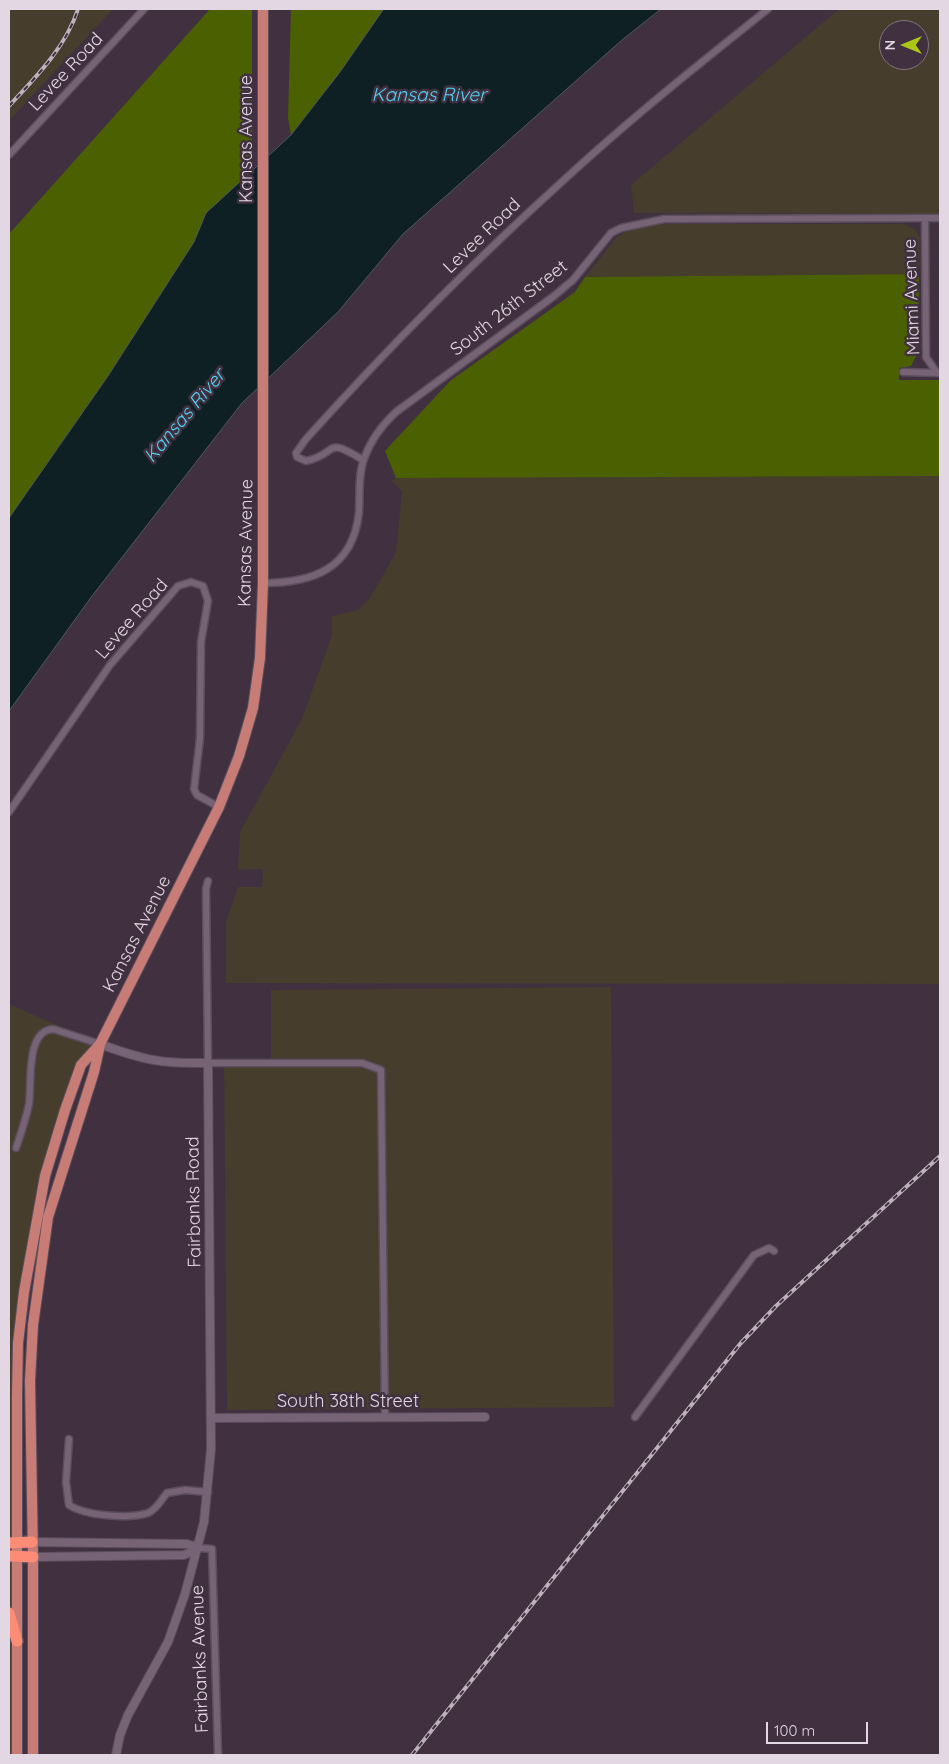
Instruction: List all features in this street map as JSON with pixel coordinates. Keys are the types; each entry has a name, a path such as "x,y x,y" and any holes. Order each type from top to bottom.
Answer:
{"highway":[{"path":"14,1543 32,1542"},
{"path":"14,1556 33,1556"},
{"path":"9,1613 17,1640"}],"main road":[{"name":"Kansas Avenue","path":"32,1755 33,1556 30,1381 33,1325 48,1217 94,1072 100,1044 219,807 239,756 253,708 260,658 264,481 263,9"},
{"name":"Kansas Avenue","path":"17,1755 17,1640 14,1543 18,1343 32,1238 45,1176 81,1065 100,1044"}],"street":[{"name":"Levee Road","path":"9,155 144,9"},
{"name":"Levee Road","path":"364,460 342,447 335,446 306,461 297,457 296,453 306,439 379,359 500,239 624,126 768,9"},
{"name":"Miami Avenue","path":"925,218 926,357 939,373"},
{"name":"South 26th Street","path":"263,583 297,582 314,577 339,559 353,536 357,524 364,460 376,434 396,412 554,296 582,270 605,240 620,228 664,219 940,218"},
{"path":"903,372 939,373"},
{"name":"Levee Road","path":"9,812 110,665 178,586 191,582 203,586 208,601 201,642 200,738 194,789 197,795 219,807"},
{"name":"Fairbanks Road","path":"204,1522 208,1492 211,1418 206,889 208,881"},
{"path":"16,1148 26,1119 34,1044 40,1035 47,1030 53,1029 147,1060 162,1063 362,1063 382,1070 385,1416"},
{"path":"635,1416 754,1255 769,1248 774,1251"},
{"name":"South 38th Street","path":"211,1418 485,1417"},
{"path":"70,1439 66,1482 70,1505 75,1509 89,1514 137,1515 149,1513 156,1508 167,1494 185,1490 208,1492"},
{"name":"Fairbanks Avenue","path":"116,1755 120,1735 128,1715 168,1642 199,1548 204,1522"},
{"path":"32,1542 187,1544 199,1548"},
{"path":"33,1556 184,1555 199,1548"},
{"name":"Fairbanks Avenue","path":"199,1548 212,1550 218,1755"}],"shaded area":[{"path":"9,9 113,9 9,121"},
{"path":"839,9 940,9 940,214 634,213 631,185"},
{"path":"650,224 904,224 915,229 920,238 919,274 585,277 618,236 634,227"},
{"path":"940,476 940,984 226,983 226,922 238,887 262,887 263,869 238,870 240,832 302,719 332,635 332,616 358,610 370,598 396,552 402,491 392,481 396,478"},
{"path":"611,987 614,1407 227,1410 224,1060 271,1060 271,990"},
{"path":"9,1004 100,1044 81,1065 45,1176 18,1343 17,1755 9,1755"}],"green space":[{"path":"210,9 252,9 252,172 206,213 194,242 108,376 9,518 9,234"},
{"path":"291,9 384,9 340,72 291,135 288,118"},
{"path":"919,274 918,352 911,366 899,368 899,380 940,380 940,476 396,478 385,451 450,381 575,292 585,277"}],"water":[{"name":"Kansas River","path":"384,9 661,9 622,40 403,234 338,312 242,403 92,596 9,711 9,518 108,376 194,242 206,213 291,135 340,72"}],"railway":[{"path":"9,106 40,73 58,49 73,23 78,9"},
{"path":"412,1755 740,1344 776,1306 940,1156"}]}
